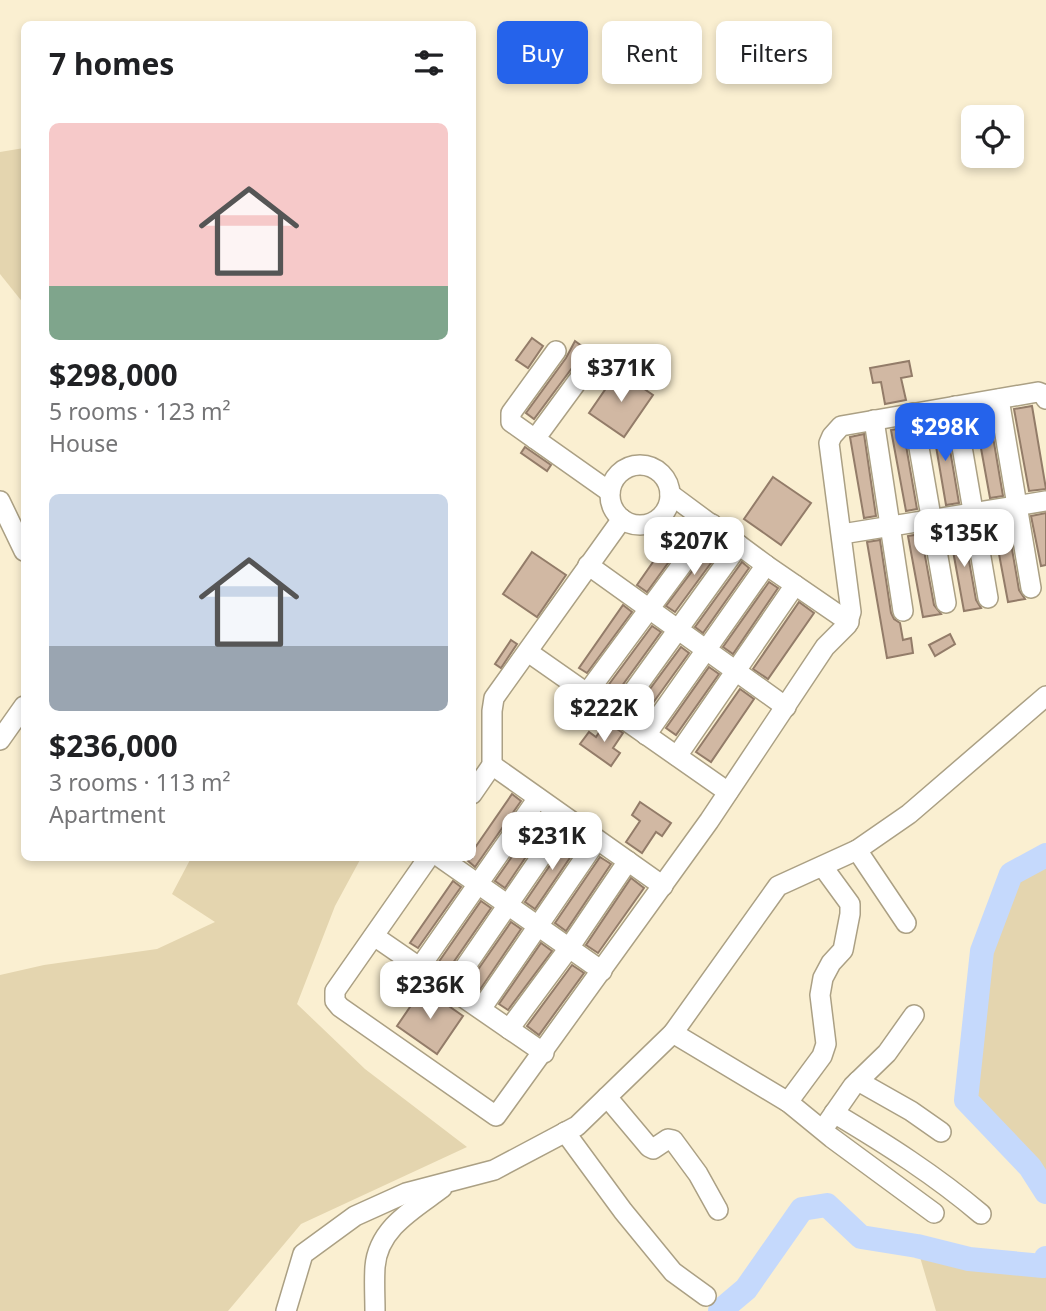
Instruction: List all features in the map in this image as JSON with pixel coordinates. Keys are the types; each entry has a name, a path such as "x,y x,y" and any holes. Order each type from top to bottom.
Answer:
{"street":[{"path":"556,351 511,413 511,422 610,492"},
{"path":"535,439 582,375"},
{"path":"426,861 335,991 335,1001 496,1116 663,886 825,647 849,622 851,612 829,443 832,436 841,426 913,413 1038,392 1046,399"},
{"path":"999,399 1031,588"},
{"path":"955,406 988,598"},
{"path":"913,413 946,603"},
{"path":"874,420 903,611"},
{"path":"638,465 657,471 666,481 670,494 664,513 654,521 634,524 622,519 612,504 610,492 620,474 638,465"},
{"path":"670,494 849,622"},
{"path":"0,501 18,526"},
{"path":"842,534 1046,501"},
{"path":"476,788 492,765 492,711 495,698 622,519"},
{"path":"587,693 712,524"},
{"path":"617,714 739,545"},
{"path":"588,565 786,706"},
{"path":"646,735 766,565"},
{"path":"677,756 795,585"},
{"path":"528,652 728,792"},
{"path":"286,1311 303,1254 355,1216 406,1193 494,1170 577,1126 673,1033 778,886 857,850 909,814 1045,698"},
{"path":"0,740 21,710"},
{"path":"492,765 663,886"},
{"path":"420,967 538,798"},
{"path":"450,989 567,819"},
{"path":"481,1009 597,840"},
{"path":"857,850 906,923"},
{"path":"446,861 603,971"},
{"path":"509,1029 569,948 628,861"},
{"path":"789,1102 822,1056 826,1044 820,995 823,978 831,963 843,950 850,914 850,904 823,867"},
{"path":"374,936 544,1053"},
{"path":"914,1015 887,1054 858,1082 829,1121 832,1138 934,1213"},
{"path":"673,1033 789,1102 897,1151 946,1184 981,1214"},
{"path":"858,1082 911,1111 941,1132"},
{"path":"607,1097 649,1147 653,1149 668,1139 673,1140 698,1174 718,1210"},
{"path":"565,1132 623,1211 673,1272 706,1296"},
{"path":"375,1311 375,1267 380,1244 386,1233 452,1181"}],"shaded area":[{"path":"21,148 21,300 0,274 0,152"},
{"path":"1046,855 1046,1192 1030,1167 966,1100 982,951 1011,874"},
{"path":"189,861 359,861 335,906 297,1004 365,1069 467,1147 301,1224 228,1311 0,1311 0,975 44,965 157,949 215,922 172,894"},
{"path":"917,1247 969,1259 1043,1266 1046,1258 1046,1311 936,1311"}],"building":[{"path":"532,338 543,346 528,368 516,360"},
{"path":"575,341 590,352 583,363 572,368 534,419 526,413 566,358"},
{"path":"909,361 912,376 901,378 906,400 885,404 881,382 873,383 870,368"},
{"path":"618,371 653,395 624,437 589,413"},
{"path":"1032,406 1046,489 1029,491 1014,409"},
{"path":"989,413 1003,496 990,498 975,415"},
{"path":"945,420 959,503 946,505 932,423"},
{"path":"903,428 917,509 906,511 891,430"},
{"path":"864,434 876,516 864,518 850,437"},
{"path":"525,447 551,465 547,471 521,453"},
{"path":"773,477 811,503 781,545 744,519"},
{"path":"1046,513 1046,565 1041,566 1031,516"},
{"path":"683,519 694,527 647,592 637,585"},
{"path":"1007,520 1019,590 1025,599 1008,602 993,522"},
{"path":"963,527 976,600 981,608 964,611 949,529"},
{"path":"921,534 934,605 941,614 923,617 908,536"},
{"path":"880,540 891,613 900,623 903,640 911,638 913,653 887,658 867,542"},
{"path":"714,542 722,548 675,612 666,606"},
{"path":"532,552 566,575 537,617 503,594"},
{"path":"742,562 749,568 703,633 695,627"},
{"path":"769,582 778,588 733,654 723,647"},
{"path":"799,602 814,613 768,679 753,669"},
{"path":"623,605 632,612 587,673 579,668"},
{"path":"652,626 661,632 616,694 607,687"},
{"path":"950,634 955,644 935,656 929,645"},
{"path":"511,640 517,644 501,668 495,664"},
{"path":"681,647 689,653 645,714 636,708"},
{"path":"709,667 719,674 676,735 666,728"},
{"path":"740,689 754,699 711,762 696,752"},
{"path":"606,722 623,733 613,748 620,753 611,766 580,744 589,732 596,737"},
{"path":"512,794 521,801 475,867 468,861 476,861 476,846"},
{"path":"640,802 671,823 662,836 656,832 642,853 626,842 640,821 632,815"},
{"path":"541,815 550,821 505,888 495,881"},
{"path":"570,836 580,843 535,909 525,902"},
{"path":"600,857 611,864 566,931 555,923"},
{"path":"631,878 644,888 598,953 586,945"},
{"path":"453,881 461,887 418,948 410,943"},
{"path":"481,901 491,908 448,970 438,963"},
{"path":"511,922 521,929 479,991 468,984"},
{"path":"541,943 552,951 508,1010 499,1004"},
{"path":"572,965 584,973 539,1035 527,1026"},
{"path":"423,988 463,1016 437,1054 397,1026"}],"waterway":[{"path":"1046,855 1011,874 982,951 966,1100 1030,1167 1046,1192"},
{"path":"720,1311 746,1289 802,1209 827,1205 861,1237 917,1246 969,1259 1043,1266 1046,1258"}]}
